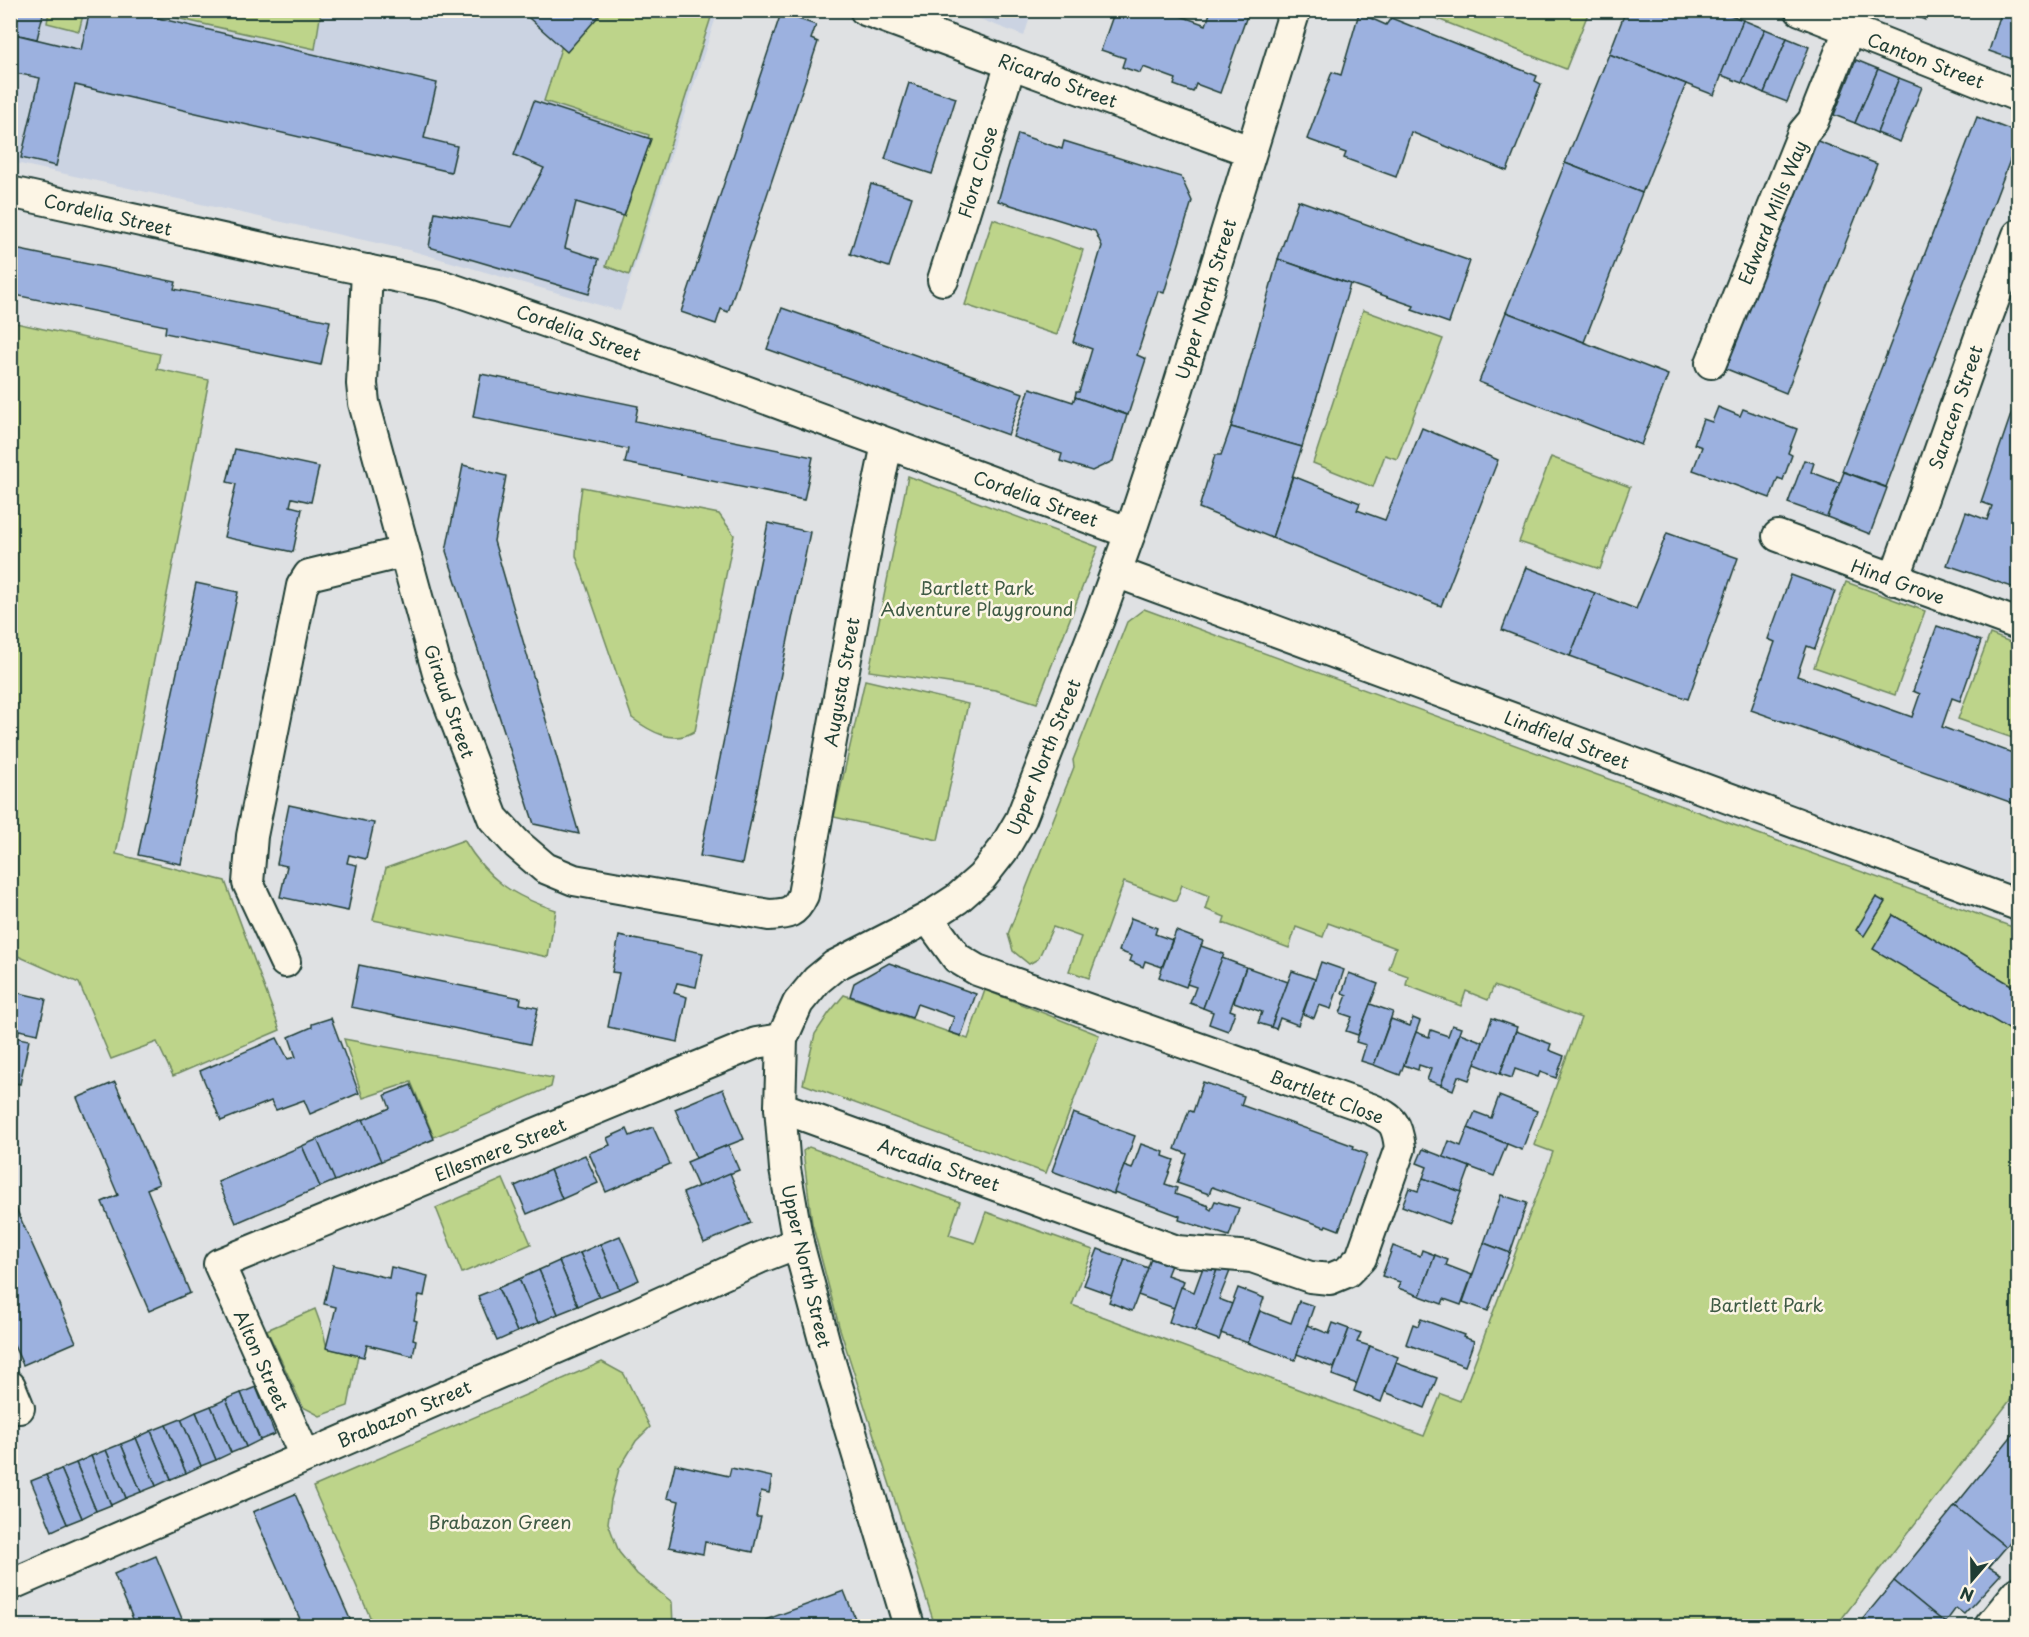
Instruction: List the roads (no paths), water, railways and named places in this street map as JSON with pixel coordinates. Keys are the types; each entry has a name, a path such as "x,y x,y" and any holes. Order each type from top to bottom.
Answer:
{"street":[{"name":"Ricardo Street","path":"865,10 1250,151"},
{"name":"Upper North Street","path":"909,1626 829,1359 798,1243 785,1169 780,1107 782,1039 798,1003 817,980 834,966 928,918 957,899 982,877 1003,850 1021,819 1130,533 1295,10"},
{"name":"Canton Street","path":"1800,10 2019,96"},
{"name":"Edward Mills Way","path":"1712,363 1803,134 1813,121 1849,30"},
{"name":"Flora Close","path":"943,280 1011,63"},
{"name":"Cordelia Street","path":"10,192 442,286 498,303 1130,533"},
{"name":"Saracen Street","path":"1894,580 1981,334 2019,235"},
{"name":"Giraud Street","path":"367,270 362,384 364,403 439,677 493,818 517,844 545,868 574,880 770,915 786,914"},
{"name":"Augusta Street","path":"786,914 798,907 803,896 886,444"},
{"name":"Hind Grove","path":"1778,536 2019,624"},
{"path":"285,962 248,883 252,836 302,586 309,575 404,552"},
{"name":"Lindfield Street","path":"1116,572 2019,905"},
{"name":"Bartlett Close","path":"928,918 957,958 977,970 1371,1109 1388,1117 1398,1129 1400,1148 1361,1258 1347,1272 1330,1279 1310,1277 1252,1257 1177,1251 1099,1223"},
{"name":"Ellesmere Street","path":"219,1264 756,1043 782,1039"},
{"name":"Arcadia Street","path":"780,1107 1099,1223"},
{"name":"Brabazon Street","path":"10,1585 798,1243"},
{"name":"Alton Street","path":"219,1264 305,1456"},
{"path":"1990,1626 2019,1592"}],"park label":[{"name":"Bartlett Park Adventure Playground","path":"977,597"},
{"name":"Bartlett Park","path":"1766,1304"},
{"name":"Brabazon Green","path":"500,1521"}]}
